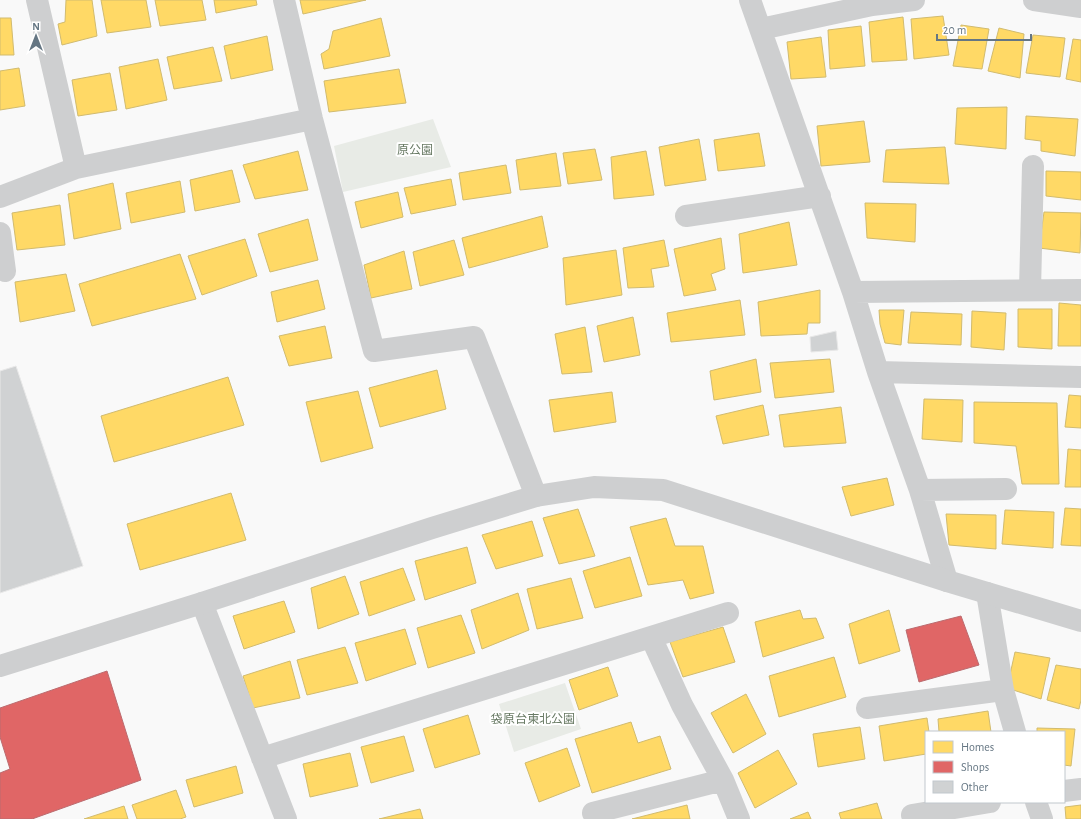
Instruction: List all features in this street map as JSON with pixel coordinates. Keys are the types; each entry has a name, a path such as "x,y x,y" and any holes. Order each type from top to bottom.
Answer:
{"street":[{"path":"37,0 76,168"},
{"path":"284,0 312,119 374,351 474,337 536,496"},
{"path":"750,0 853,292 878,372 920,490 947,581"},
{"path":"1034,0 1081,7"},
{"path":"761,30 872,5 900,1"},
{"path":"0,198 76,168 312,119"},
{"path":"1030,290 1033,166"},
{"path":"686,216 820,196"},
{"path":"0,233 5,271"},
{"path":"853,292 1081,290"},
{"path":"878,372 1081,377"},
{"path":"0,666 536,496 594,487 664,490 947,581 1081,621"},
{"path":"920,490 1006,489"},
{"path":"987,593 1003,690 1015,731"},
{"path":"202,603 286,819"},
{"path":"262,758 728,613"},
{"path":"651,637 682,705 723,780 739,819"},
{"path":"867,708 1003,690"},
{"path":"593,813 723,780"},
{"path":"1065,791 1081,789"},
{"path":"914,819 912,815 984,803"},
{"path":"1036,803 1042,819"}],"green space":[{"name":"原公園","path":"433,119 451,167 343,192 334,146"},
{"name":"袋原台東北公園","path":"565,683 581,729 514,752 499,704"}],"building: Homes":[{"path":"66,0 92,0 97,36 62,45 58,24 65,22"},
{"path":"101,0 146,0 151,27 107,33"},
{"path":"155,0 202,0 206,20 160,26"},
{"path":"214,0 256,0 257,5 216,13"},
{"path":"300,0 366,0 303,14"},
{"path":"943,16 949,55 914,59 911,19"},
{"path":"903,17 907,60 872,62 869,22"},
{"path":"0,18 11,18 14,55 0,55"},
{"path":"381,18 390,56 324,69 321,54 329,49 333,31"},
{"path":"961,25 989,29 982,69 953,66"},
{"path":"861,26 865,66 830,69 828,30"},
{"path":"999,28 1024,34 1020,78 988,71"},
{"path":"1033,35 1065,38 1060,77 1026,73"},
{"path":"267,36 273,70 231,79 224,46"},
{"path":"821,37 826,77 791,79 787,42"},
{"path":"1073,39 1081,40 1081,82 1066,79"},
{"path":"213,47 222,81 174,89 167,57"},
{"path":"158,59 167,100 126,109 119,67"},
{"path":"19,68 25,106 0,110 0,71"},
{"path":"399,69 406,103 329,112 324,81"},
{"path":"110,73 117,110 78,116 72,80"},
{"path":"1007,107 1006,149 955,144 957,108"},
{"path":"1026,116 1078,119 1075,156 1041,151 1041,141 1025,139"},
{"path":"864,121 870,162 821,166 817,126"},
{"path":"759,133 765,166 718,171 714,140"},
{"path":"699,139 706,180 665,186 659,147"},
{"path":"945,147 949,184 883,182 886,150"},
{"path":"595,149 602,180 568,184 563,153"},
{"path":"298,151 308,190 255,199 243,165"},
{"path":"646,151 654,195 614,199 611,157"},
{"path":"556,153 561,186 520,190 516,160"},
{"path":"506,165 511,193 463,200 459,173"},
{"path":"232,170 240,202 195,211 190,180"},
{"path":"1046,171 1081,172 1081,200 1046,196"},
{"path":"451,179 456,205 411,214 404,188"},
{"path":"180,181 185,212 131,223 126,193"},
{"path":"113,183 121,229 74,239 68,194"},
{"path":"398,192 403,217 361,228 355,202"},
{"path":"865,203 916,204 915,242 867,238"},
{"path":"60,205 65,245 17,250 12,213"},
{"path":"1044,212 1081,213 1080,253 1039,248"},
{"path":"542,216 548,247 469,268 462,238"},
{"path":"308,219 318,260 270,272 258,234"},
{"path":"789,222 797,265 743,273 739,234"},
{"path":"721,238 725,269 711,274 716,290 684,296 674,249"},
{"path":"245,239 257,276 202,295 188,256"},
{"path":"454,240 464,275 420,286 413,252"},
{"path":"664,240 669,266 651,269 654,287 628,288 623,248"},
{"path":"616,250 622,295 566,305 563,258"},
{"path":"404,251 412,289 371,298 364,265"},
{"path":"180,254 196,299 92,326 79,284"},
{"path":"66,274 75,311 20,322 15,282"},
{"path":"318,280 325,309 277,322 271,292"},
{"path":"820,290 820,323 808,323 807,334 761,336 758,302"},
{"path":"740,300 745,335 671,342 667,313"},
{"path":"1059,303 1081,305 1081,346 1058,346"},
{"path":"1018,309 1052,309 1052,349 1018,347"},
{"path":"879,310 904,310 901,345 885,343 880,324"},
{"path":"972,311 1006,313 1004,350 971,347"},
{"path":"911,312 962,314 961,345 908,343"},
{"path":"633,317 640,355 604,362 597,326"},
{"path":"325,326 332,358 289,366 279,336"},
{"path":"585,327 592,372 562,374 555,334"},
{"path":"756,359 761,392 714,400 710,371"},
{"path":"830,359 834,392 775,398 770,363"},
{"path":"437,370 446,409 380,427 369,388"},
{"path":"228,377 244,425 114,462 101,416"},
{"path":"358,391 373,448 321,462 306,402"},
{"path":"612,392 616,422 554,432 549,400"},
{"path":"1069,395 1081,396 1081,428 1065,427"},
{"path":"924,399 963,400 962,442 922,439"},
{"path":"974,402 1057,403 1059,484 1022,484 1016,446 974,443"},
{"path":"763,405 769,435 723,444 716,416"},
{"path":"841,407 846,443 784,447 779,415"},
{"path":"1068,449 1081,450 1081,487 1065,487"},
{"path":"887,478 894,505 851,516 842,487"},
{"path":"231,493 246,540 140,570 127,524"},
{"path":"1065,508 1081,509 1081,546 1061,545"},
{"path":"578,509 595,556 559,564 543,518"},
{"path":"1005,510 1054,512 1053,548 1002,544"},
{"path":"946,514 996,515 996,549 949,545"},
{"path":"666,518 675,546 703,546 714,593 690,599 683,580 648,585 630,527"},
{"path":"532,521 543,556 496,569 482,535"},
{"path":"467,547 476,583 425,600 415,561"},
{"path":"630,557 642,596 595,608 583,571"},
{"path":"403,568 415,600 369,616 360,582"},
{"path":"345,576 359,614 318,629 311,588"},
{"path":"571,578 583,618 537,629 527,589"},
{"path":"518,593 529,630 482,649 471,610"},
{"path":"284,601 295,632 244,649 233,616"},
{"path":"800,610 803,619 816,618 824,638 763,657 755,622"},
{"path":"889,610 900,651 859,664 849,624"},
{"path":"461,615 475,653 428,668 417,628"},
{"path":"723,627 735,662 683,677 670,642"},
{"path":"405,629 416,664 366,681 355,643"},
{"path":"345,647 358,683 307,695 297,660"},
{"path":"1015,652 1050,658 1041,699 1007,688"},
{"path":"834,657 846,697 779,717 769,676"},
{"path":"290,661 300,698 253,708 243,676"},
{"path":"1056,665 1081,669 1081,700 1079,709 1047,700"},
{"path":"608,667 618,696 579,710 569,680"},
{"path":"746,694 766,734 733,753 711,713"},
{"path":"988,711 991,731 939,731 938,719"},
{"path":"468,715 480,754 435,768 423,729"},
{"path":"927,718 929,731 925,731 925,754 884,761 879,726"},
{"path":"631,722 638,743 660,736 671,769 592,793 575,739"},
{"path":"860,727 865,759 818,767 813,734"},
{"path":"1037,728 1075,729 1071,766 1065,765 1065,731 1037,731"},
{"path":"404,736 414,771 371,783 361,747"},
{"path":"567,748 580,786 539,802 525,763"},
{"path":"778,750 797,784 755,808 738,773"},
{"path":"350,753 358,786 310,797 303,764"},
{"path":"236,766 243,793 194,807 186,780"},
{"path":"176,790 186,817 180,819 137,819 132,805"},
{"path":"877,803 882,819 841,819 839,813"},
{"path":"687,805 690,819 632,819"},
{"path":"1081,805 1081,819 1066,819 1065,807"},
{"path":"124,806 128,819 84,819"},
{"path":"420,809 423,819 379,819"},
{"path":"808,812 811,819 790,819"}],"building: Shops":[{"path":"961,616 979,665 919,682 906,630"},
{"path":"107,671 141,780 32,819 0,819 0,773 10,769 0,737 0,708"}],"building: Other":[{"path":"836,331 838,350 811,352 810,337"},
{"path":"16,366 83,566 0,593 0,371"}]}
